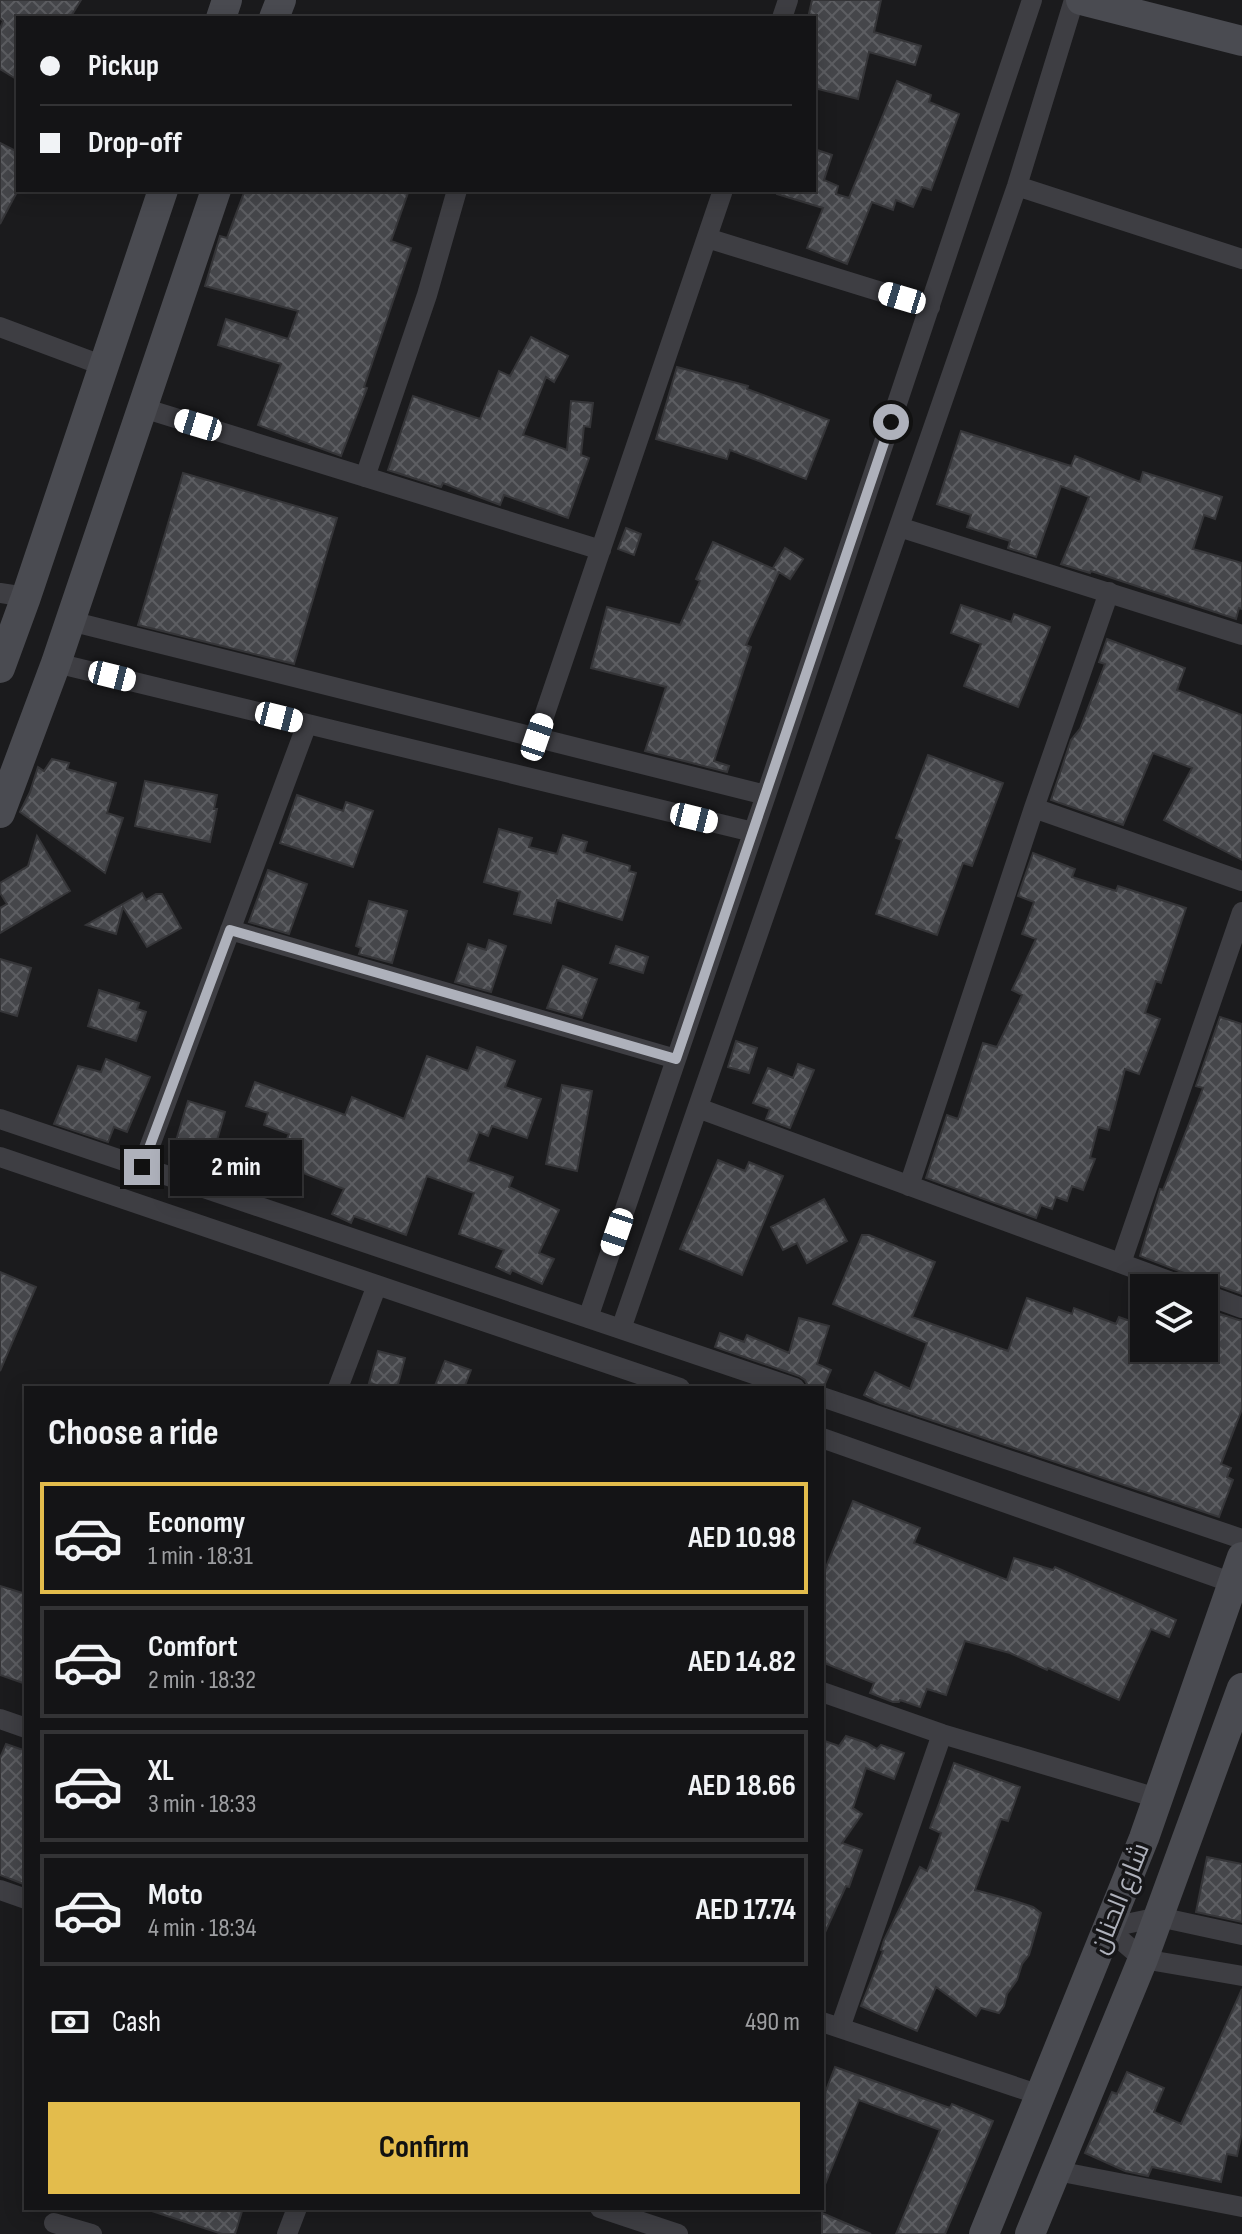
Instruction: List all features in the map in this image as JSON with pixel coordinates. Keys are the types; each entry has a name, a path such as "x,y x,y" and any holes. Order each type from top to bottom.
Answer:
{"street":[{"path":"588,1318 1032,0"},
{"path":"621,1329 1017,186 1074,0"},
{"path":"1081,0 1242,41"},
{"path":"1017,186 1242,259"},
{"path":"0,668 13,595 104,366 162,192"},
{"path":"0,813 56,663 215,192"},
{"path":"365,477 427,295 456,192"},
{"path":"537,737 722,192"},
{"path":"707,238 930,307"},
{"path":"0,327 104,366"},
{"path":"143,408 601,550"},
{"path":"899,527 1242,635"},
{"path":"909,1186 1109,592"},
{"path":"70,621 766,795"},
{"path":"56,663 753,832"},
{"path":"142,1167 307,724"},
{"path":"1034,808 1242,881"},
{"path":"1121,1263 1242,912"},
{"path":"230,930 676,1059"},
{"path":"698,1108 1150,1274"},
{"path":"0,1119 789,1386"},
{"path":"0,1157 674,1386"},
{"path":"339,1386 377,1285"},
{"path":"1218,1299 1242,1308"},
{"path":"824,1398 1242,1539"},
{"path":"824,1439 1239,1574"},
{"name":"شارع الحنان","path":"984,2234 1144,1838 1239,1574"},
{"name":"شارع الحنان","path":"1030,2234 1143,1959 1242,1688"},
{"path":"824,1693 942,1734 1157,1798"},
{"path":"1,1722 24,1728"},
{"path":"942,1734 831,2025 1040,2095"},
{"path":"0,1890 24,1898"},
{"path":"1107,1928 1159,1917 1242,1935"},
{"path":"1107,1928 1143,1959 1242,1976"},
{"path":"1057,2171 1242,2207"},
{"path":"287,2234 296,2210"},
{"path":"606,2210 678,2234"},
{"path":"55,2222 92,2234"}],"building":[{"path":"0,0 81,0 71,16 16,16 16,79 0,69 0,29 3,21 0,18"},
{"path":"812,0 881,0 874,32 921,46 915,65 869,52 858,99 816,88 816,16 808,16"},
{"path":"897,81 931,95 929,102 959,114 931,190 922,187 913,207 896,200 893,210 872,202 847,264 807,248 823,208 777,194 816,192 816,150 832,155 824,180 838,186 836,194 849,198"},
{"path":"0,143 16,151 17,192 0,224"},
{"path":"244,192 408,192 391,241 411,248 364,387 367,388 341,456 258,425 281,364 218,345 226,319 288,339 298,311 205,286 220,236 227,238"},
{"path":"531,337 568,356 554,382 546,377 523,435 567,450 571,401 593,403 590,427 584,426 581,455 589,458 568,518 504,495 500,505 443,483 441,487 388,470 413,396 480,419 499,371 510,376"},
{"path":"677,367 748,386 747,389 829,420 806,479 730,450 727,459 656,439"},
{"path":"961,431 1071,466 1075,456 1140,482 1143,472 1222,497 1215,519 1204,515 1193,549 1242,563 1242,609 1239,608 1236,619 1061,564 1089,497 1061,486 1036,557 1008,548 1010,541 967,527 971,515 937,504"},
{"path":"183,473 337,518 294,664 138,625"},
{"path":"626,528 641,534 634,555 618,549"},
{"path":"713,542 776,570 773,568 785,548 803,559 790,579 779,572 746,645 751,647 714,761 729,766 727,772 645,751 666,687 591,668 607,607 680,625"},
{"path":"961,605 1011,622 1014,614 1050,627 1018,707 964,686 981,644 951,633"},
{"path":"1107,639 1185,668 1177,690 1242,715 1242,860 1164,820 1192,768 1153,753 1123,825 1051,800 1071,740 1080,729 1105,664 1099,662"},
{"path":"928,755 1003,783 972,866 963,863 937,935 876,914 902,840 896,838"},
{"path":"52,759 69,763 67,769 116,783 107,813 123,818 105,873 20,812 38,767 44,771"},
{"path":"145,781 217,795 210,842 135,826"},
{"path":"297,795 343,811 346,802 373,811 353,867 280,843"},
{"path":"499,829 532,838 529,847 557,854 563,835 587,842 584,852 630,866 629,871 636,873 622,920 557,900 551,923 514,914 520,892 484,882"},
{"path":"37,836 70,891 0,933 0,908 7,904 0,893 0,883 28,866"},
{"path":"1033,853 1075,869 1072,877 1116,891 1118,886 1186,908 1161,983 1156,981 1145,1013 1160,1019 1139,1074 1125,1069 1109,1130 1098,1127 1090,1158 1095,1159 1083,1190 1072,1186 1067,1201 1056,1197 1052,1209 1041,1205 1036,1218 926,1178 947,1115 958,1119 983,1043 997,1047 1022,995 1012,990 1036,939 1022,934 1034,902 1018,896"},
{"path":"268,870 307,884 289,934 249,922"},
{"path":"142,893 146,900 162,894 181,928 147,947 123,907 116,934 86,925"},
{"path":"369,901 407,911 392,963 359,954 361,948 356,946"},
{"path":"489,940 506,946 491,992 455,982 468,944 486,950"},
{"path":"616,946 648,957 643,973 610,963"},
{"path":"0,959 31,968 17,1016 0,1011"},
{"path":"563,966 597,979 582,1018 547,1008"},
{"path":"99,990 139,1003 137,1009 146,1012 136,1041 88,1026"},
{"path":"1220,1017 1242,1024 1242,1294 1218,1286 1218,1274 1187,1274 1140,1256 1160,1189 1163,1190 1203,1088 1196,1086"},
{"path":"736,1041 757,1048 749,1073 728,1067"},
{"path":"477,1047 515,1061 505,1087 541,1099 527,1138 492,1126 488,1136 479,1132 468,1161 513,1177 509,1187 559,1210 539,1253 554,1259 542,1284 512,1270 510,1274 496,1267 504,1250 459,1234 474,1193 427,1176 406,1235 354,1216 351,1223 332,1214 344,1189 301,1172 299,1179 274,1169 289,1134 264,1125 268,1113 246,1106 255,1082 345,1115 352,1097 404,1119 427,1056 468,1071"},
{"path":"106,1059 150,1077 127,1132 114,1127 108,1142 54,1124 78,1066 101,1072"},
{"path":"798,1064 814,1070 790,1128 766,1119 770,1109 753,1103 768,1068 793,1078"},
{"path":"562,1085 592,1091 577,1171 546,1164"},
{"path":"188,1101 225,1112 210,1165 172,1154"},
{"path":"718,1160 745,1171 749,1162 783,1176 742,1275 680,1249"},
{"path":"824,1199 847,1241 807,1263 797,1243 783,1250 771,1227"},
{"path":"862,1235 869,1235 935,1262 912,1317 1008,1351 1027,1298 1072,1314 1074,1308 1116,1324 1119,1317 1130,1321 1130,1362 1218,1362 1220,1314 1242,1321 1242,1409 1221,1464 1231,1468 1227,1477 1233,1480 1219,1517 864,1395 875,1372 910,1389 927,1343 833,1304"},
{"path":"0,1272 36,1287 0,1371"},
{"path":"799,1318 829,1326 817,1364 831,1370 825,1384 817,1386 808,1386 799,1376 715,1347 720,1333 744,1342 747,1335 789,1353"},
{"path":"378,1351 405,1358 398,1386 369,1383"},
{"path":"445,1361 471,1370 465,1386 435,1386"},
{"path":"853,1501 920,1528 914,1543 1007,1580 1014,1558 1053,1570 1055,1567 1176,1620 1169,1637 1151,1629 1119,1700 1010,1653 965,1641 946,1695 927,1689 920,1707 900,1700 893,1702 870,1693 874,1683 824,1663 824,1572"},
{"path":"0,1586 24,1593 24,1683 0,1675"},
{"path":"846,1736 877,1749 881,1745 904,1753 894,1779 866,1768 853,1808 862,1814 842,1843 862,1850 849,1887 846,1886 824,1935 824,1744 825,1741 839,1746"},
{"path":"6,1744 24,1750 24,1884 0,1875 0,1758"},
{"path":"954,1763 1020,1787 1008,1821 1001,1819 975,1890 1033,1907 1041,1913 1029,1955 999,2013 981,2008 976,2016 936,1987 917,2031 861,2006 883,1951 884,1940 920,1867 927,1871 941,1833 930,1828"},
{"path":"1207,1857 1242,1864 1242,1922 1196,1912"},
{"path":"1242,1989 1242,2132 1237,2156 1227,2154 1221,2182 1152,2167 1148,2176 1125,2171 1085,2153 1112,2092 1117,2094 1127,2072 1164,2088 1154,2112 1181,2124"},
{"path":"835,2067 950,2108 952,2104 993,2121 945,2234 896,2234 940,2130 859,2100 824,2187 824,2096"},
{"path":"242,2210 235,2234 222,2234 152,2211"},
{"path":"822,2213 871,2234 822,2234"}],"route":[{"path":"142,1167 230,930 676,1059 891,422"}]}
